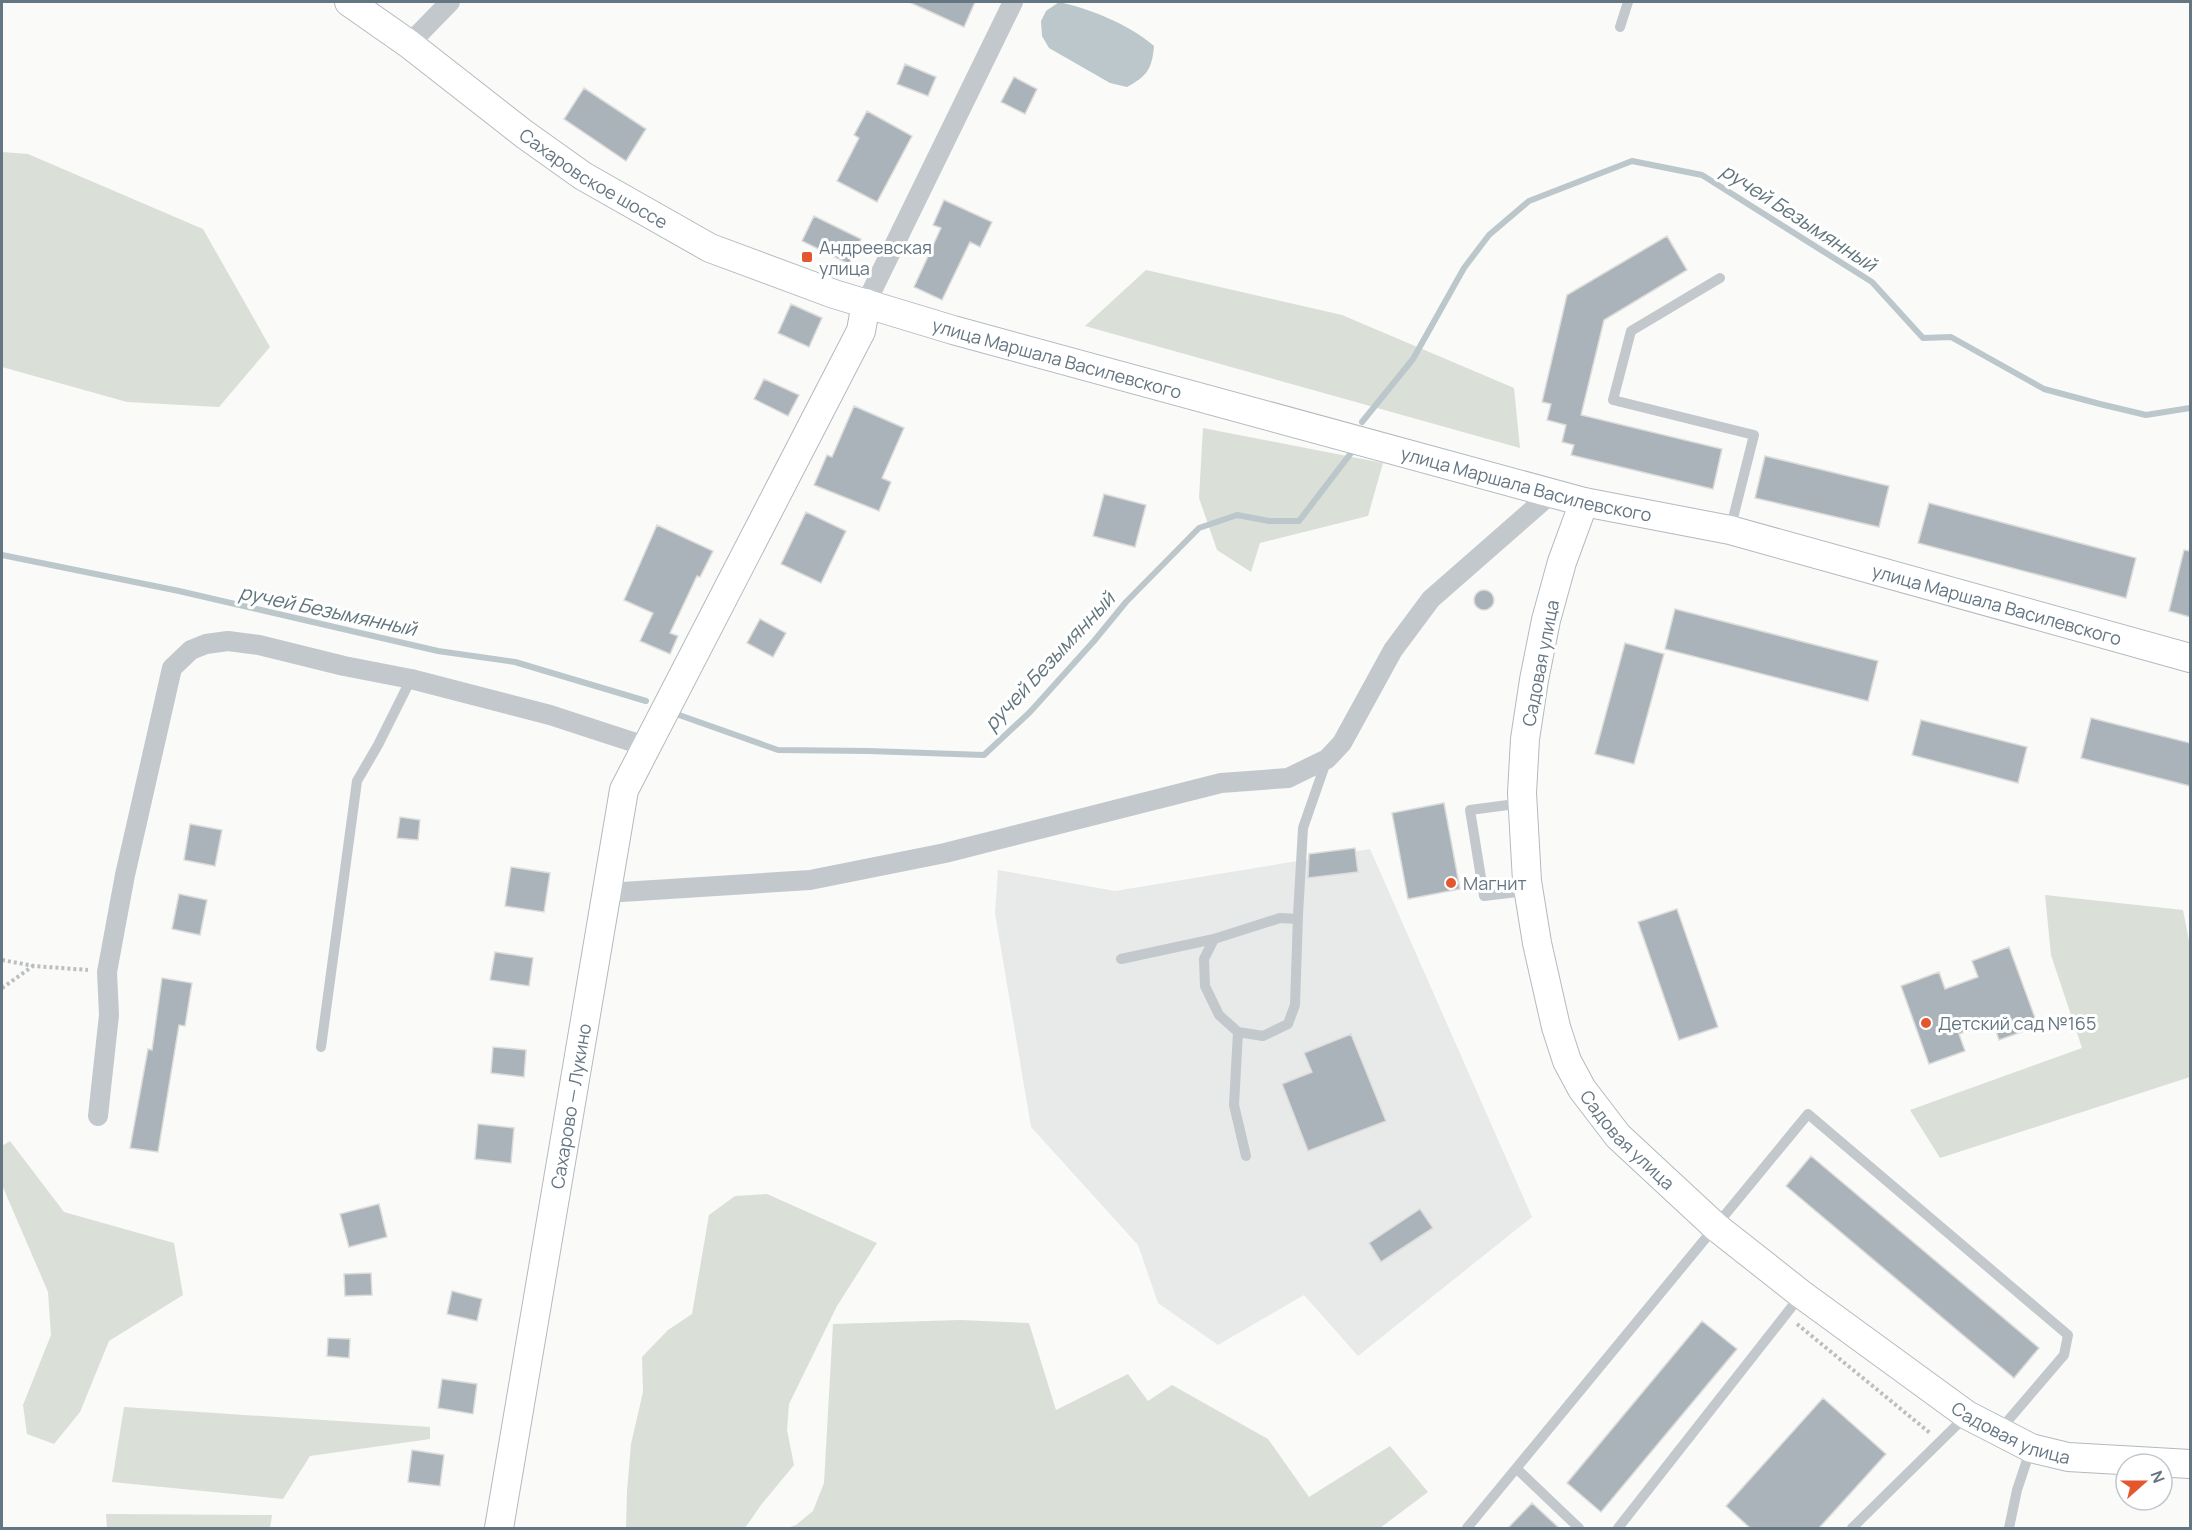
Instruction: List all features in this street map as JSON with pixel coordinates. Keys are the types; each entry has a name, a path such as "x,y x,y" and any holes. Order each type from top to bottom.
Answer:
{"street":[{"name":"Сахаровское шоссе","path":"349,2 409,44 524,134 583,176 645,213 710,248 834,294 866,303"},
{"path":"409,44 450,2"},
{"path":"866,303 1013,2"},
{"name":"улица Маршала Василевского","path":"866,303 954,330 1584,502 1730,530 2190,658"},
{"name":"Сахарово — Лукино","path":"499,1528 624,790 861,331 866,303"},
{"path":"606,893 821,878 945,854 1221,783 1288,778 1327,759 1342,743 1393,650 1431,599 1552,493"},
{"name":"Садовая улица","path":"1584,502 1562,562 1542,640 1525,739 1523,802 1528,890 1537,942 1556,1027 1567,1061 1582,1089 1618,1136 1716,1227 1793,1305 1967,1414 2031,1448 2067,1456 2190,1464"},
{"path":"98,1116 109,1015 107,972 125,875 172,668 190,650 207,644 228,641 259,645 344,666 411,679 550,715 645,746"}],"lane":[{"path":"1620,27 1628,2"},
{"path":"1720,278 1631,331 1613,400 1754,435 1730,530"},
{"path":"321,1047 357,781 411,679"},
{"path":"1214,939 1204,959 1205,986 1219,1015 1238,1032 1263,1036 1288,1024 1296,1005 1303,828 1327,759"},
{"path":"1523,802 1470,810 1484,896 1528,890"},
{"path":"1121,959 1214,939 1280,918 1298,919"},
{"path":"1238,1032 1234,1105 1246,1156"},
{"path":"1467,1528 1808,1114 2068,1335 2064,1354 1999,1431"},
{"path":"1618,1528 1793,1305"},
{"path":"1852,1528 1967,1414"},
{"path":"2008,1528 2017,1490 2031,1448"},
{"path":"1517,1469 1579,1528"}],"path":[{"path":"2,960 34,966 107,972"},
{"path":"2,988 34,966"},
{"path":"1793,1305 1940,1442"}],"shaded area":[{"path":"1059,2 1109,18 1154,46 1152,61 1144,75 1127,87 1110,83 1049,48 1042,36 1041,21 1046,11"},
{"path":"2,152 28,154 203,229 270,347 219,407 127,402 2,367"},
{"path":"1146,270 1342,315 1514,388 1520,448 1085,326"},
{"path":"1203,428 1383,463 1368,516 1260,543 1251,572 1217,550 1199,498"},
{"path":"1370,849 1532,1217 1358,1356 1304,1295 1218,1345 1158,1303 1138,1245 1031,1127 995,913 998,870 1115,891"},
{"path":"2045,895 2183,910 2190,946 2190,1077 1940,1158 1910,1110 2082,1048 2051,955"},
{"path":"10,1141 64,1212 174,1243 183,1295 109,1341 80,1412 54,1444 27,1434 23,1405 51,1335 48,1292 2,1185 2,1146"},
{"path":"767,1194 877,1243 837,1306 789,1404 787,1430 794,1465 745,1528 626,1528 631,1444 643,1392 642,1357 668,1330 692,1314 709,1215 735,1196"},
{"path":"960,1320 1029,1323 1056,1410 1128,1374 1148,1401 1172,1385 1268,1439 1309,1497 1390,1446 1428,1492 1380,1528 787,1528 796,1525 813,1511 824,1483 833,1324"},
{"path":"124,1407 430,1427 430,1439 310,1456 283,1499 112,1482"},
{"path":"106,1514 272,1515 270,1528 107,1528"}],"building":[{"path":"909,2 975,2 964,27"},
{"path":"905,64 936,77 928,96 897,84"},
{"path":"1014,77 1037,89 1025,114 1001,102"},
{"path":"584,88 646,129 626,161 564,119"},
{"path":"867,111 912,136 877,202 837,181 859,138 854,135"},
{"path":"944,200 992,222 980,247 970,242 942,300 914,287 941,228 933,225"},
{"path":"814,216 861,239 849,264 802,241"},
{"path":"1667,236 1687,270 1604,320 1581,415 1722,449 1713,489 1571,455 1574,445 1562,442 1566,425 1547,420 1551,404 1542,402 1567,295"},
{"path":"791,304 822,318 809,347 778,333"},
{"path":"764,379 799,395 788,416 754,399"},
{"path":"854,406 904,428 882,478 891,482 879,511 814,485 827,455 832,457"},
{"path":"1765,456 1889,486 1879,527 1755,498"},
{"path":"1104,494 1146,505 1135,547 1093,536"},
{"path":"1929,503 2136,558 2126,598 1918,543"},
{"path":"806,512 846,531 821,583 781,564"},
{"path":"657,525 713,551 700,577 697,576 670,633 678,636 670,654 640,641 653,613 624,600"},
{"path":"2184,550 2190,551 2190,617 2169,611"},
{"path":"1480,590 1488,590 1494,596 1494,604 1488,610 1480,610 1474,604 1474,596"},
{"path":"1675,609 1878,661 1868,701 1665,649"},
{"path":"760,619 786,633 773,657 747,643"},
{"path":"1625,643 1664,654 1634,764 1595,754"},
{"path":"2091,718 2190,743 2190,786 2081,758"},
{"path":"1921,720 2027,747 2018,783 1912,755"},
{"path":"1444,803 1460,889 1408,899 1392,813"},
{"path":"400,817 420,820 418,840 397,838"},
{"path":"190,824 222,830 215,866 184,860"},
{"path":"1355,848 1358,872 1308,878 1309,854"},
{"path":"511,867 550,873 544,912 505,906"},
{"path":"179,894 207,900 200,935 172,929"},
{"path":"1677,909 1718,1027 1679,1040 1638,922"},
{"path":"2009,947 2038,1026 1999,1040 1993,1022 1959,1034 1965,1051 1929,1064 1901,986 1939,972 1945,989 1978,977 1972,961"},
{"path":"495,952 533,958 529,986 490,980"},
{"path":"162,978 192,983 185,1026 179,1025 158,1152 130,1148 148,1049 152,1050"},
{"path":"1351,1034 1386,1121 1308,1151 1282,1084 1312,1072 1304,1053"},
{"path":"493,1047 526,1050 524,1077 491,1073"},
{"path":"478,1124 514,1128 511,1163 475,1159"},
{"path":"1811,1156 2039,1348 2014,1378 1786,1186"},
{"path":"379,1204 387,1237 349,1247 340,1214"},
{"path":"1420,1209 1433,1228 1381,1262 1369,1243"},
{"path":"371,1273 372,1295 345,1296 344,1274"},
{"path":"452,1291 482,1299 477,1321 447,1314"},
{"path":"1702,1321 1737,1349 1601,1512 1567,1483"},
{"path":"328,1338 350,1339 349,1358 327,1356"},
{"path":"442,1379 477,1384 473,1414 438,1408"},
{"path":"1823,1398 1886,1454 1819,1528 1750,1528 1726,1506"},
{"path":"412,1450 444,1455 440,1486 408,1482"},
{"path":"1532,1503 1559,1528 1508,1528"}],"waterway":[{"name":"ручей Безымянный","path":"1362,422 1413,359 1464,268 1489,235 1529,201 1632,161 1702,175 1872,282 1923,338 1951,337 2044,389 2100,404 2146,415 2190,408"},
{"name":"ручей Безымянный","path":"679,715 778,750 984,755 1030,712 1126,602 1199,528 1237,515 1269,521 1299,521 1351,453"},
{"name":"ручей Безымянный","path":"2,555 179,591 438,651 515,662 646,701"}],"place":[{"name":"Андреевская улица","path":"807,257"},
{"name":"Магнит","path":"1451,883"},
{"name":"Детский сад №165","path":"1926,1023"}]}
